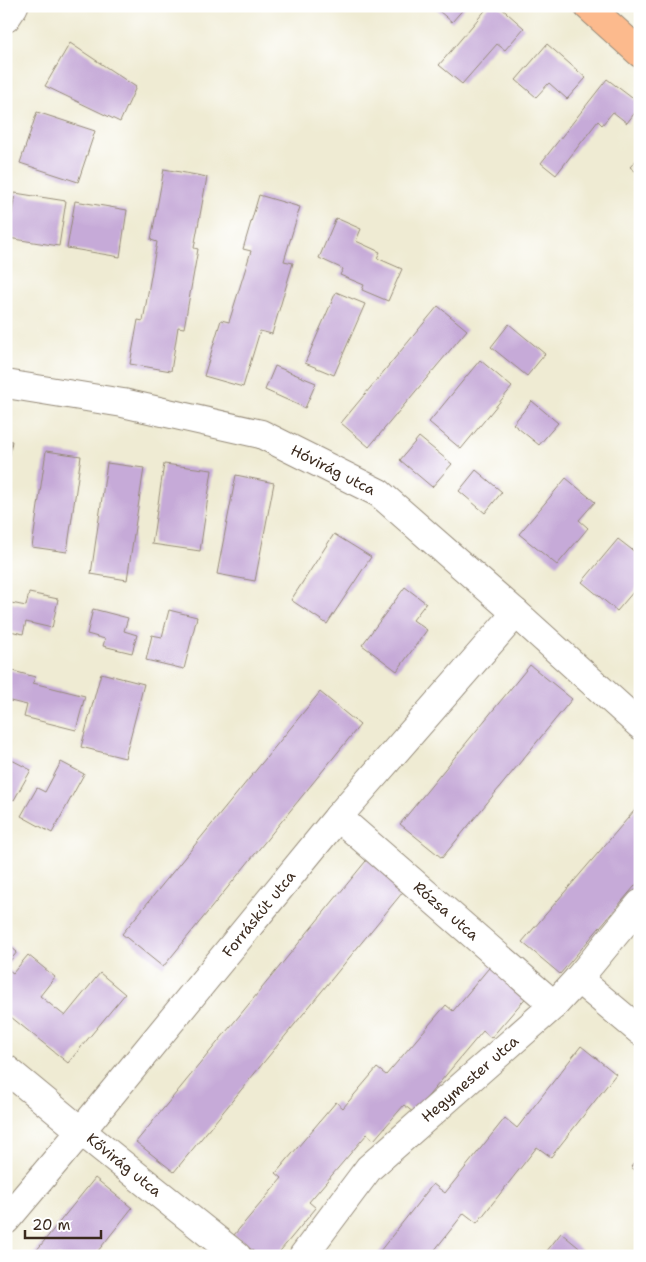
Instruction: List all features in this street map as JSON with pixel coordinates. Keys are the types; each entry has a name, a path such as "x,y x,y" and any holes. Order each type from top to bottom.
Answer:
{"main road":[{"path":"588,6 640,53"}],"street":[{"path":"6,18 14,6"},
{"name":"Hóvirág utca","path":"6,384 123,403 261,434 378,493 640,724"},
{"name":"Forráskút utca","path":"6,1220 338,817 516,614"},
{"name":"Rózsa utca","path":"338,817 554,1005"},
{"name":"Hegymester utca","path":"303,1256 369,1168 554,1005 640,904"},
{"path":"578,979 640,1030"},
{"name":"Kővirág utca","path":"6,1069 237,1256"}],"building":[{"path":"433,6 466,6 452,22"},
{"path":"489,6 499,6 524,28 505,50 497,44 462,84 439,65"},
{"path":"70,43 136,87 120,122 45,86"},
{"path":"547,44 586,78 567,99 549,83 536,97 516,80"},
{"path":"607,79 640,104 640,106 627,123 613,112 602,125 598,121 556,175 541,163"},
{"path":"37,112 95,131 78,182 20,163"},
{"path":"640,156 640,175 630,167"},
{"path":"164,169 207,177 194,248 198,249 184,328 178,327 171,371 130,364 138,320 143,321 157,242 151,240"},
{"path":"15,193 66,201 59,246 8,238"},
{"path":"259,195 300,207 284,261 293,263 272,334 260,331 243,387 204,376 221,320 229,322 251,251 243,249"},
{"path":"75,201 127,210 120,257 67,248"},
{"path":"336,218 361,229 356,241 380,252 377,258 402,269 388,301 362,290 364,285 340,275 343,269 319,258"},
{"path":"336,292 365,304 334,375 305,363"},
{"path":"438,306 467,330 369,447 341,423"},
{"path":"509,324 545,354 527,376 491,347"},
{"path":"480,360 512,387 461,449 429,422"},
{"path":"275,366 316,383 305,408 265,390"},
{"path":"532,401 558,423 539,445 513,424"},
{"path":"419,437 452,464 432,487 400,460"},
{"path":"6,440 12,441 7,472 6,471"},
{"path":"46,451 81,456 67,552 32,547"},
{"path":"107,463 144,468 127,580 91,574"},
{"path":"164,464 212,470 200,551 152,544"},
{"path":"476,470 502,492 485,513 459,491"},
{"path":"236,475 274,483 255,581 217,574"},
{"path":"566,478 595,502 579,520 588,528 557,565 519,534"},
{"path":"334,534 371,557 327,624 291,600"},
{"path":"618,539 640,556 640,584 617,611 582,582"},
{"path":"405,587 426,603 413,620 427,630 397,671 362,645"},
{"path":"29,593 58,599 52,628 26,622 23,634 6,630 6,602 26,606"},
{"path":"93,609 128,618 124,631 137,635 132,653 103,646 105,639 87,634"},
{"path":"169,610 197,617 184,669 146,660 152,635 162,637"},
{"path":"530,665 572,699 442,858 400,824"},
{"path":"6,669 35,677 33,683 85,696 76,730 24,717 27,705 6,700"},
{"path":"101,673 144,684 125,758 81,747"},
{"path":"320,692 360,725 163,967 122,934"},
{"path":"6,757 31,770 14,800 6,795"},
{"path":"61,762 84,774 52,833 21,816 37,788 45,792"},
{"path":"640,804 640,880 560,974 522,942"},
{"path":"370,856 407,887 174,1172 136,1142"},
{"path":"6,943 17,952 6,966"},
{"path":"28,955 55,977 40,996 65,1016 100,973 125,994 68,1063 6,1013 6,968 13,973"},
{"path":"493,963 529,994 491,1038 483,1031 414,1113 404,1105 374,1140 367,1134 309,1202 316,1208 276,1256 259,1256 234,1235 282,1178 276,1173 336,1102 343,1108 377,1068 386,1075 446,1005 453,1011"},
{"path":"581,1046 616,1074 551,1157 537,1147 477,1223 464,1213 430,1256 376,1256 433,1184 445,1193 505,1118 517,1128"},
{"path":"640,1155 640,1174 631,1167"},
{"path":"95,1178 132,1208 94,1256 32,1256"},
{"path":"561,1233 589,1256 543,1256"}]}
